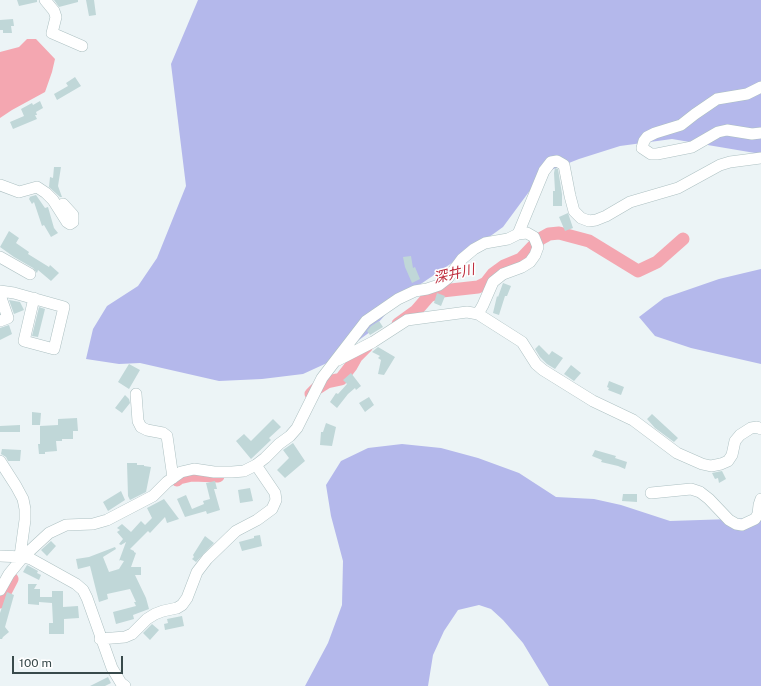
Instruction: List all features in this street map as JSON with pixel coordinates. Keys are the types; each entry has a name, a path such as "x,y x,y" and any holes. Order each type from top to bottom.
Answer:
{"street":[{"path":"45,0 54,11 56,17 52,33 82,46"},
{"path":"761,87 747,94 717,99 681,125 647,137 642,148 651,154 657,154 692,147 718,132 727,130 752,134 761,133"},
{"path":"518,234 544,171 552,162 557,161 564,165 574,211 581,218 589,221 606,216 630,202 678,188 720,165 730,162 761,158"},
{"path":"0,185 20,192 37,187 53,200 67,222 70,224 73,222 73,216 63,204"},
{"path":"0,590 9,574 49,533 66,525 94,524 108,520 153,496 181,472 194,469 214,472 232,472 244,470 256,465 290,436 297,428 322,378 366,321 398,299 415,291 428,289 439,285 448,278 462,259 474,249 485,243 508,239 518,234 527,233 534,237 538,246 535,255 530,262 522,267 503,274 493,282 478,314"},
{"path":"0,257 30,274"},
{"path":"0,321 8,318 0,292 14,292 34,298 64,308 54,349 24,341 34,298"},
{"path":"336,361 373,342 407,320 467,312 478,314 522,342 536,364 543,370 593,401 633,420 666,445 692,461 711,466 728,461 732,454 735,441 740,435 751,428 757,427 761,429"},
{"path":"136,394 138,422 141,427 147,430 163,433 167,436 173,478"},
{"path":"0,461 23,499 25,509 25,557"},
{"path":"100,639 125,637 132,634 147,619 155,614 177,608 182,605 187,598 197,572 207,559 236,531 257,520 272,509 276,500 275,493 256,465"},
{"path":"651,493 691,489 700,492 709,499 728,520 742,525 755,519 758,514 761,498"},
{"path":"0,556 25,557 76,584 83,590 112,668 121,683 125,686"}],"shaded area":[{"path":"198,0 761,0 761,154 672,139 620,146 579,159 546,172 531,189 503,227 400,298 370,332 327,363 303,374 262,379 219,381 140,363 119,364 86,359 93,329 107,306 138,286 157,258 186,186 171,64"},
{"path":"27,39 36,39 55,59 52,72 45,92 0,118 0,52 19,47"},
{"path":"761,269 761,364 691,348 655,336 639,317 664,298 719,279"},
{"path":"402,444 441,448 478,458 519,473 556,497 594,499 621,505 670,521 761,518 761,686 549,686 523,643 491,609 479,605 458,610 444,631 433,655 428,686 305,686 328,643 342,605 343,561 331,516 326,485 341,461 368,448"}],"building":[{"path":"17,0 37,0 37,2 19,6"},
{"path":"54,0 78,0 78,2 59,7"},
{"path":"86,0 94,0 96,15 89,16"},
{"path":"13,19 14,26 11,26 12,33 3,33 3,30 0,30 0,20"},
{"path":"75,77 81,86 57,100 54,94 68,86 66,83"},
{"path":"40,101 43,108 36,112 37,115 35,115 37,119 13,129 10,122 24,116 21,109 32,103 33,105"},
{"path":"54,167 61,167 58,186 62,197 60,197 49,187 50,177 53,178"},
{"path":"555,168 558,169 562,194 562,206 553,206 553,191 555,191"},
{"path":"36,195 45,208 48,207 54,228 58,233 51,237 44,225 42,226 34,202 32,204 29,199 29,197"},
{"path":"568,213 573,228 565,231 559,217"},
{"path":"9,231 19,238 16,243 29,252 28,254 49,267 50,265 59,273 51,281 38,270 37,273 33,268 0,247"},
{"path":"411,256 413,268 415,267 420,279 412,283 405,267 403,257"},
{"path":"503,283 511,286 507,296 505,296 499,315 493,313 497,296 498,297"},
{"path":"437,293 445,296 441,306 434,303"},
{"path":"9,300 20,302 24,310 14,314"},
{"path":"39,307 45,309 38,337 32,336"},
{"path":"379,321 383,327 370,335 367,331 371,326"},
{"path":"9,325 12,334 0,340 0,328"},
{"path":"539,345 549,355 552,351 563,358 555,369 540,357 535,349"},
{"path":"378,347 395,357 384,375 378,374 381,360 378,358 380,356 372,352"},
{"path":"129,364 140,370 129,389 118,382"},
{"path":"571,365 581,373 574,381 564,374"},
{"path":"351,373 361,386 356,390 355,388 348,394 337,408 330,402 336,393 338,394 347,384 343,380"},
{"path":"609,381 624,387 621,395 608,390 609,388 607,387"},
{"path":"125,395 129,399 130,403 122,413 115,408"},
{"path":"369,397 374,405 365,412 359,403"},
{"path":"32,412 41,413 40,425 32,425"},
{"path":"652,414 678,438 674,442 655,428 647,419"},
{"path":"77,418 78,431 73,431 73,439 62,439 62,441 56,441 57,451 39,454 38,444 40,444 40,426 58,425 58,419"},
{"path":"273,419 281,427 269,438 271,440 251,459 236,441 244,434 251,441"},
{"path":"326,423 336,427 332,446 320,445 321,432 323,432"},
{"path":"20,425 20,432 0,432 0,426"},
{"path":"293,443 305,461 285,478 277,470 289,458 283,450"},
{"path":"2,449 21,450 20,461 8,461 6,457 1,454"},
{"path":"595,450 616,456 615,458 627,462 625,469 601,462 602,460 592,456"},
{"path":"127,463 137,463 137,465 151,467 146,492 130,500 128,496"},
{"path":"722,471 726,479 719,483 718,478 715,479 712,473"},
{"path":"215,481 217,489 214,489 220,510 207,514 206,511 185,517 177,499 186,495 192,509 204,504 203,501 210,499 206,483"},
{"path":"250,488 253,501 240,503 238,490"},
{"path":"121,491 125,500 108,511 103,502"},
{"path":"623,494 637,494 637,502 622,501"},
{"path":"164,499 179,519 167,523 165,517 150,533 148,531 130,549 136,553 131,567 141,567 141,575 135,575 146,598 149,609 133,615 134,619 116,624 113,612 136,606 134,602 136,602 130,589 107,594 108,599 99,602 90,566 78,569 76,559 89,557 115,547 116,549 103,557 109,572 119,569 124,561 119,561 126,542 121,545 119,544 123,539 117,532 120,530 117,528 122,524 131,532 141,521 145,525 152,518 147,508"},
{"path":"260,535 262,546 242,551 239,542"},
{"path":"205,536 214,543 196,562 192,559 194,557 193,555"},
{"path":"51,541 56,546 47,556 41,550"},
{"path":"27,565 38,571 37,573 41,575 39,580 23,572"},
{"path":"28,584 37,584 34,589 40,589 40,597 52,597 52,591 63,591 63,607 78,606 79,618 64,619 64,634 49,634 49,623 53,623 52,603 39,602 39,605 28,604"},
{"path":"7,592 14,595 5,627 9,632 2,639 0,639 0,613"},
{"path":"182,616 184,626 165,630 164,624 168,623 167,619"},
{"path":"152,624 159,630 150,640 143,633"},
{"path":"108,677 111,683 105,686 90,686"}],"waterway":[{"name":"深井川","path":"398,324 416,311 429,296 442,291 478,287 486,283 493,274 504,266 521,259 540,239 549,234 559,233 589,241 638,271 657,262 683,239"},
{"name":"深井川","path":"311,394 327,382 341,379 356,357 367,346"},
{"name":"深井川","path":"177,480 179,478 192,475 218,476"},
{"name":"深井川","path":"0,602 12,579"}]}
